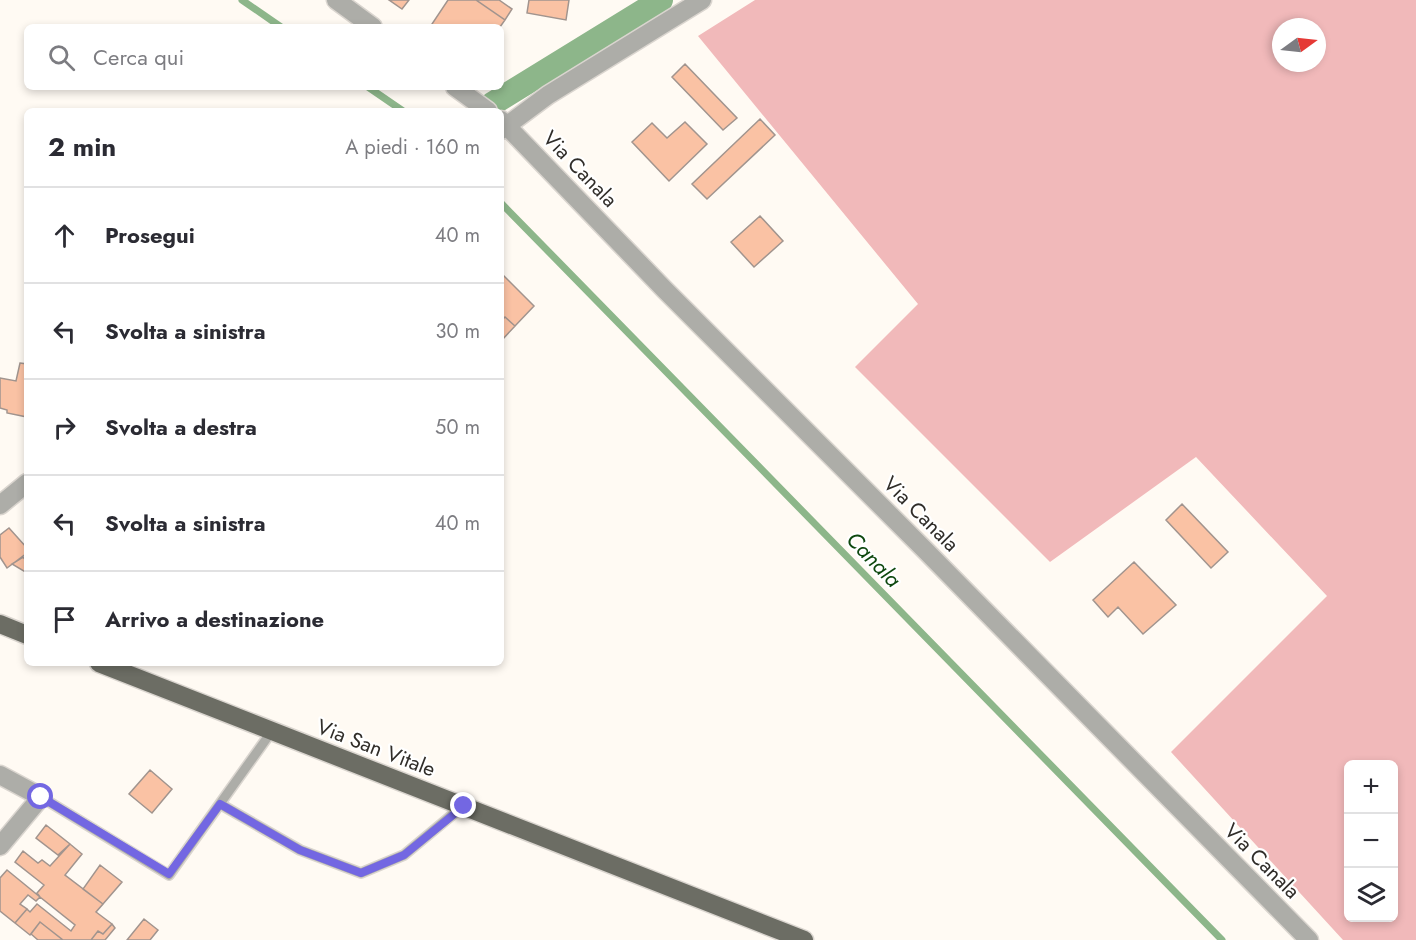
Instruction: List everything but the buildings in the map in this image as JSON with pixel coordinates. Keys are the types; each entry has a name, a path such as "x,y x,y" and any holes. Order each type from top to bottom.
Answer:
{"main road":[{"path":"0,624 24,634"},
{"name":"Via San Vitale","path":"107,666 804,940"}],"street":[{"path":"336,0 369,24"},
{"path":"504,124 702,0"},
{"path":"459,90 484,108"},
{"name":"Via Canala","path":"504,126 1309,940"},
{"path":"0,505 24,485"},
{"path":"0,775 41,797 0,846"}],"lane":[{"path":"41,797 169,874 272,731"},
{"path":"220,804 300,850 361,873 404,855 464,806"}],"shaded area":[{"path":"755,0 1416,0 1416,940 1343,940 1171,752 1327,596 1196,457 1050,562 855,367 918,304 698,36"}],"waterway":[{"name":"Canala","path":"242,0 277,24"},
{"path":"492,104 661,0"},
{"name":"Canala","path":"372,90 399,108"},
{"name":"Canala","path":"504,206 1222,940"}],"route":[{"path":"41,797 169,874 220,804 300,850 361,873 404,855 464,806"}]}
